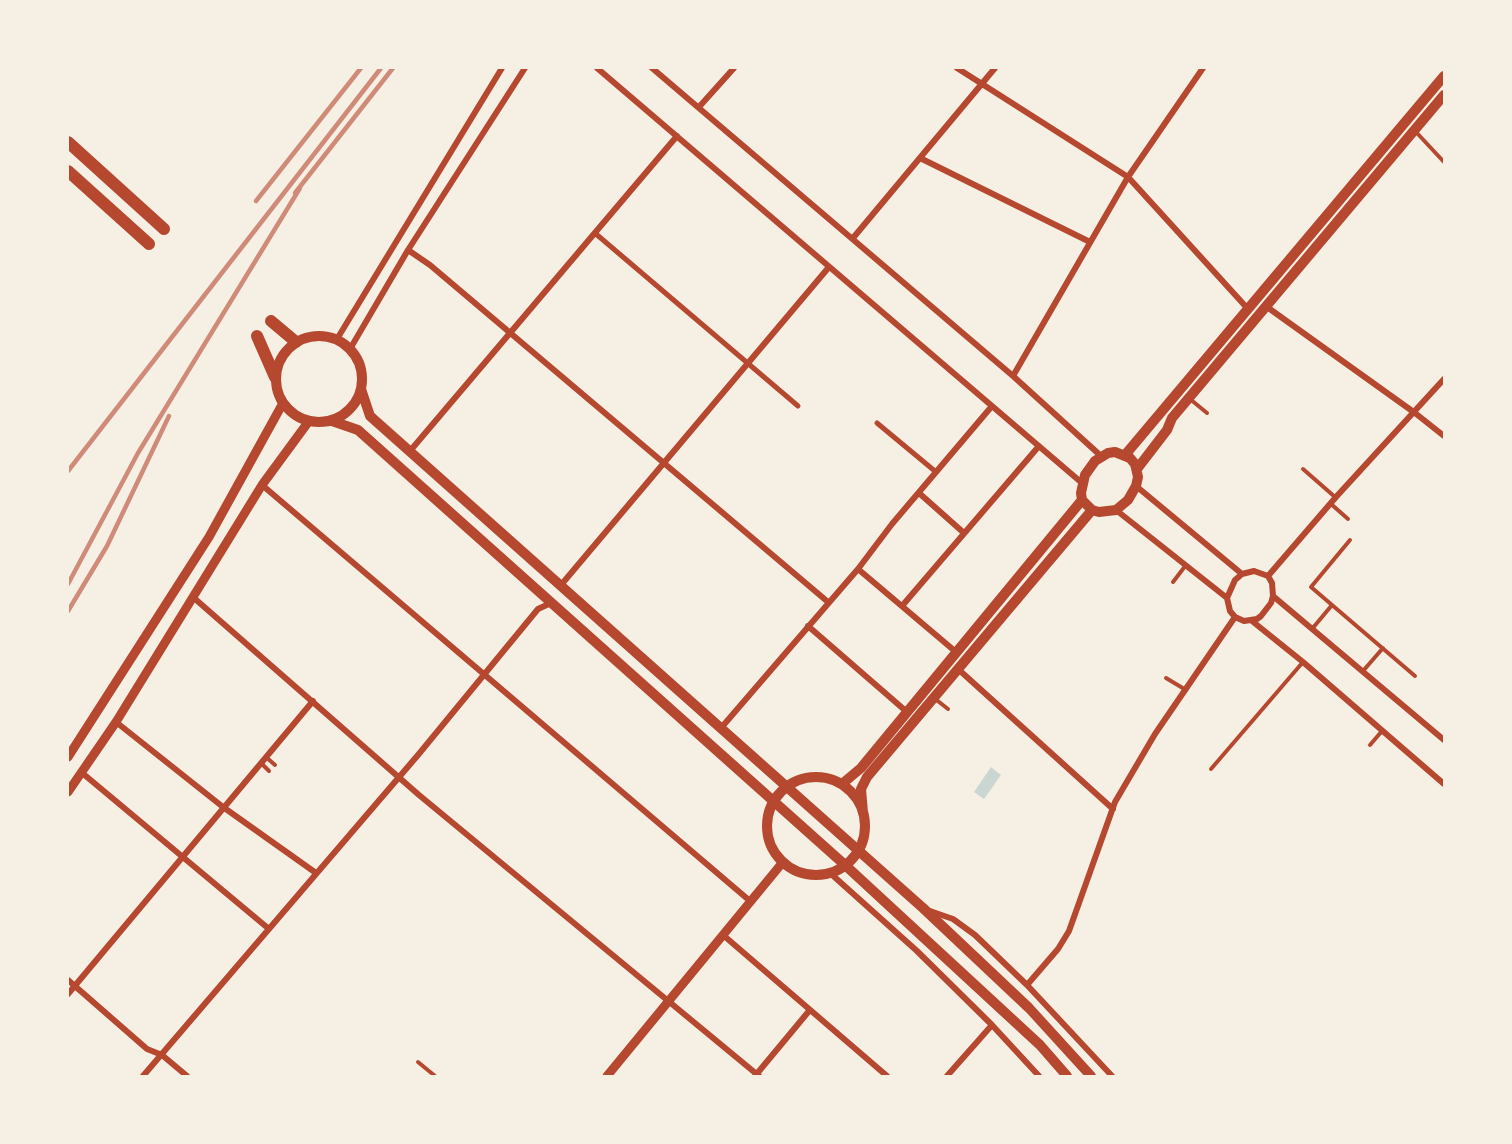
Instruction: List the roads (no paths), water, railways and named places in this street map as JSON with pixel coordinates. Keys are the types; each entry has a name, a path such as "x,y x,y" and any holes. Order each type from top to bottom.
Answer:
{"highway":[{"path":"68,142 164,229"},
{"path":"68,171 149,244"},
{"path":"271,321 296,342"},
{"path":"257,336 275,377"}],"main road":[{"path":"1125,455 1444,76"},
{"path":"1137,469 1167,430 1172,418 1444,96"},
{"path":"332,421 348,411 356,402 361,388 360,367 350,349 337,339 322,335 309,336 286,350 278,364 275,377 277,390 283,403 296,416 309,421 332,421 358,430 846,864 1040,1045 1067,1077"},
{"path":"361,388 370,416 923,908 1029,1008 1091,1077"},
{"path":"1115,452 1125,455 1131,458 1137,469 1137,486 1128,500 1116,510 1099,512 1092,510 1083,500 1082,483 1089,467 1101,456 1115,452"},
{"path":"842,784 861,768 1083,500"},
{"path":"863,813 859,803 842,784 815,777 801,779 787,786 774,801 768,818 768,836 771,846 783,862 796,870 808,874 830,873 846,864 858,851 864,834 863,813 861,789 867,777 1092,510"}],"street":[{"path":"337,339 502,68"},
{"path":"350,349 408,250 525,68"},
{"path":"597,68 1082,483"},
{"path":"652,68 1013,376 1101,456"},
{"path":"699,107 734,68"},
{"path":"957,68 1128,177 1248,309"},
{"path":"853,238 995,68"},
{"path":"1013,376 1128,177 1203,68"},
{"path":"410,451 677,136"},
{"path":"920,158 1090,242"},
{"path":"596,234 798,406"},
{"path":"408,250 430,265 828,602"},
{"path":"561,585 829,267"},
{"path":"1267,307 1415,412 1444,436"},
{"path":"1268,576 1336,497 1444,379"},
{"path":"68,757 209,537 283,403"},
{"path":"721,728 858,569 992,406"},
{"path":"68,792 116,722 262,485 309,421"},
{"path":"878,423 936,472"},
{"path":"902,606 1039,446"},
{"path":"262,485 750,901"},
{"path":"1137,486 1242,574"},
{"path":"919,493 964,533"},
{"path":"1116,510 1227,598"},
{"path":"858,569 956,652"},
{"path":"1254,572 1268,576 1272,582 1274,596 1266,610 1252,621 1244,621 1235,617 1230,611 1227,598 1235,580 1242,574 1254,572"},
{"path":"1274,596 1444,740"},
{"path":"194,598 399,777 757,1076 810,1011"},
{"path":"142,1077 485,676 538,609 551,603"},
{"path":"1027,985 1058,949 1069,931 1113,809 1155,734 1235,617"},
{"path":"1252,621 1444,784"},
{"path":"808,626 907,712"},
{"path":"958,669 1113,809"},
{"path":"68,994 313,701"},
{"path":"116,722 223,807 316,873"},
{"path":"81,772 269,929"},
{"path":"607,1077 783,862"},
{"path":"830,873 917,951 992,1025 1039,1077"},
{"path":"923,908 953,919 975,935 1027,985 1112,1077"},
{"path":"723,935 887,1077"},
{"path":"68,980 147,1049 162,1055 188,1077"},
{"path":"947,1077 992,1025"}],"lane":[{"path":"1415,131 1444,162"},
{"path":"1189,398 1207,413"},
{"path":"1303,469 1336,497"},
{"path":"1331,504 1348,519"},
{"path":"1350,540 1311,587 1416,676"},
{"path":"1173,582 1186,566"},
{"path":"1312,629 1332,605"},
{"path":"1363,672 1383,648"},
{"path":"1211,769 1302,662"},
{"path":"1166,678 1186,690"},
{"path":"934,698 948,709"},
{"path":"1370,746 1382,730"},
{"path":"266,757 274,765"},
{"path":"260,763 269,771"},
{"path":"418,1062 435,1077"}],"railway":[{"path":"256,201 361,68"},
{"path":"68,471 381,68"},
{"path":"295,193 393,68"},
{"path":"68,584 138,453 300,188"},
{"path":"68,611 107,546 169,416"}]}
